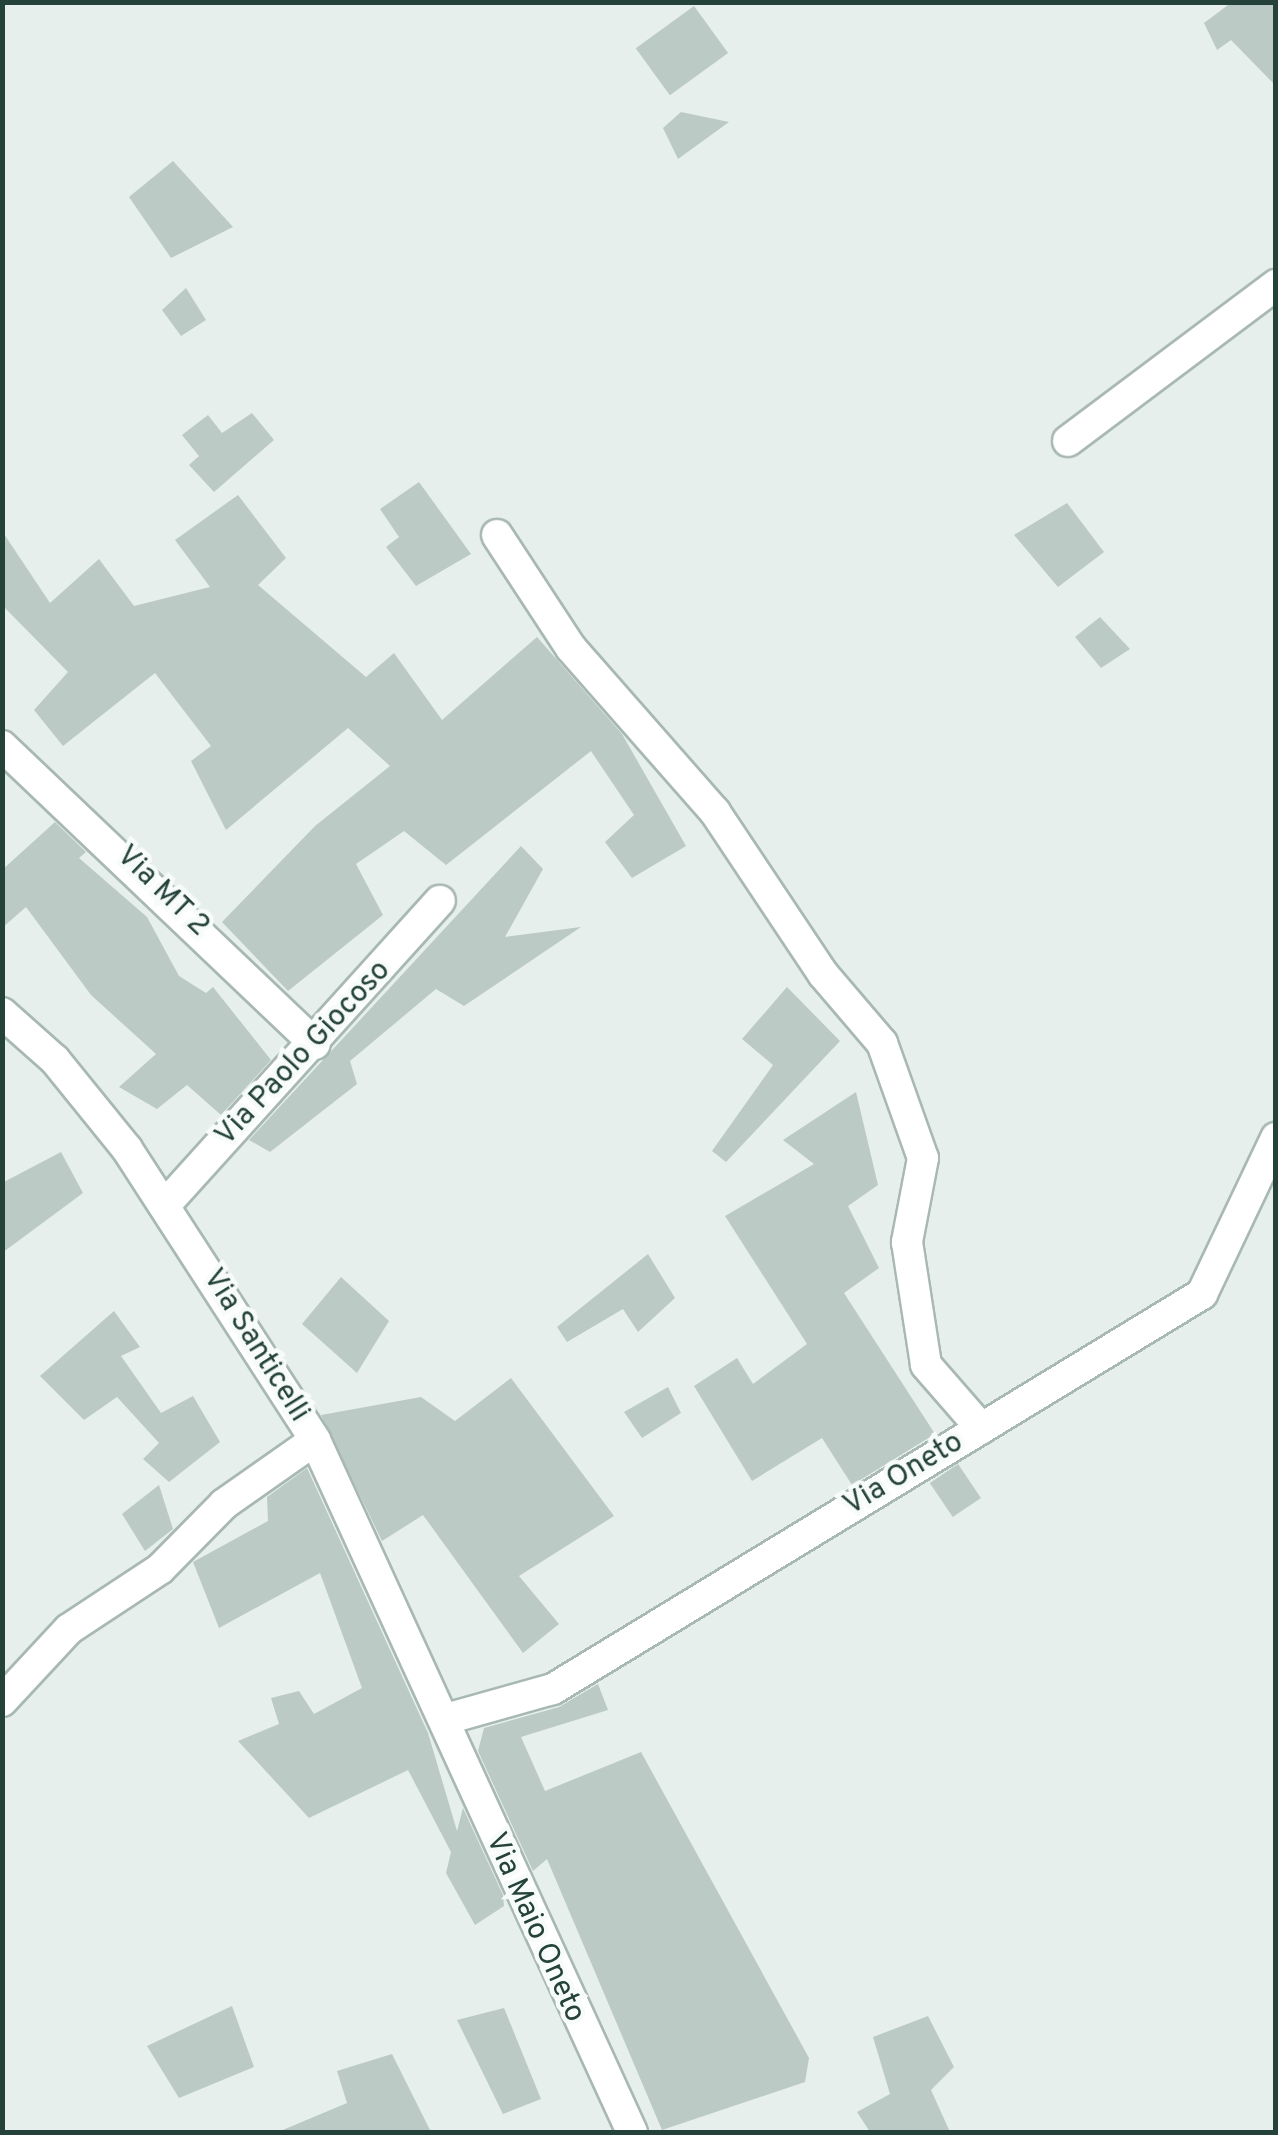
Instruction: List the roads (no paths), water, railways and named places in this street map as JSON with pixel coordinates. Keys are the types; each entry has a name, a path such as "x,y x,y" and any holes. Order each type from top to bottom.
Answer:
{"street":[{"path":"1068,441 1276,285"},
{"path":"496,535 570,648 715,812 823,974 882,1044 923,1158 907,1242 926,1366 981,1428"},
{"name":"Via MT 2","path":"2,746 315,1044"},
{"name":"Via Paolo Giocoso","path":"166,1205 440,901"},
{"name":"Via Santicelli","path":"2,1013 55,1060 166,1205 315,1440 446,1719"},
{"name":"Via Oneto","path":"446,1719 553,1688 1202,1294 1276,1138"},
{"path":"2,1701 70,1630 160,1570 224,1504 315,1440"},
{"name":"Via Maio Oneto","path":"446,1719 632,2132"}]}
